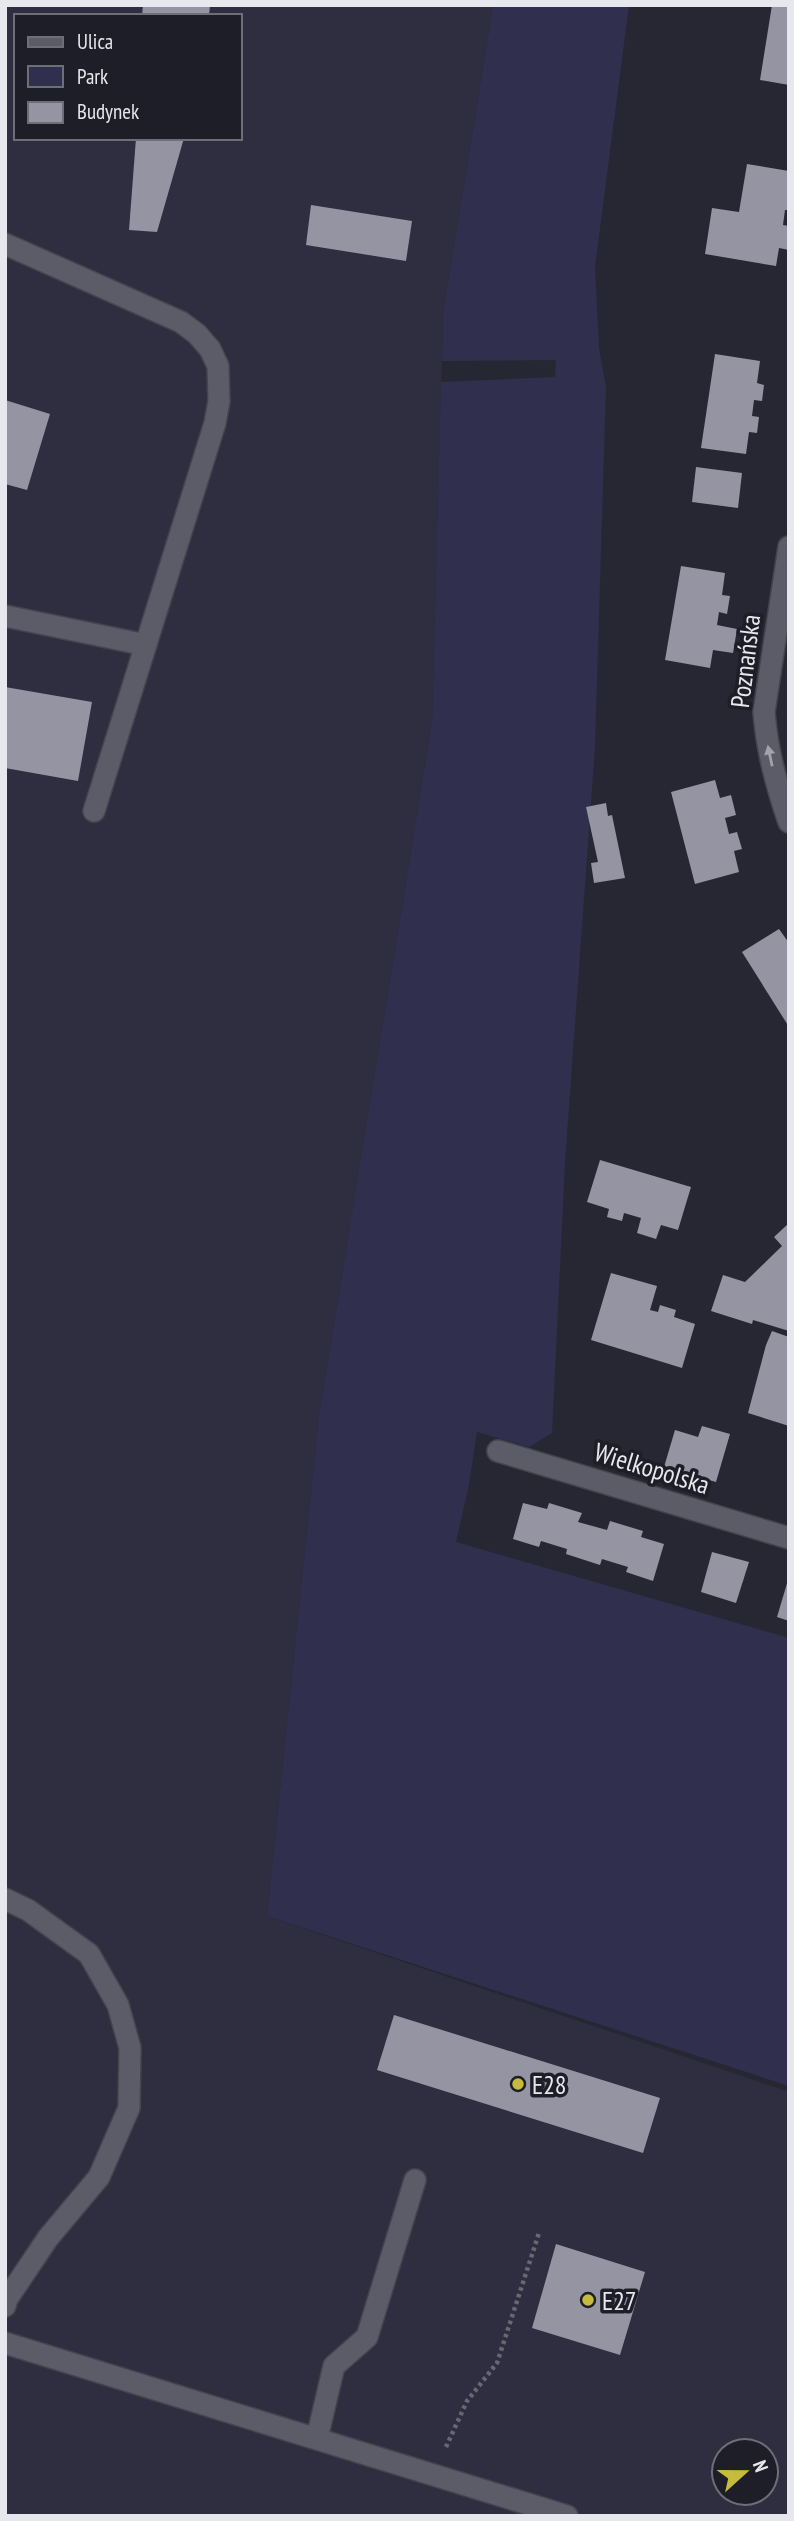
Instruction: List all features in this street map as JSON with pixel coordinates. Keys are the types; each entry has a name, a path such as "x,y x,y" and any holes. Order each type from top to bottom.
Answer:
{"street":[{"path":"5,244 181,322 210,349 218,366 215,423 94,811"},
{"name":"Poznańska","path":"789,547 764,712 766,739 776,785 789,822"},
{"path":"5,616 146,645"},
{"name":"Wielkopolska","path":"498,1451 789,1538"},
{"path":"5,1899 28,1910 89,1954 118,2006 130,2048 129,2108 99,2177 48,2238 5,2306"},
{"path":"317,2438 334,2366 367,2337 415,2180"},
{"path":"5,2343 567,2516"}],"path":[{"path":"443,2455 467,2402 498,2363 538,2233"}],"shaded area":[{"path":"5,5 493,5 443,313 432,722 319,1414 267,1916 789,2092 789,2516 5,2516"}],"green space":[{"path":"493,5 629,5 595,267 599,348 606,387 595,746 565,1163 552,1433 529,1447 477,1432 456,1542 789,1638 789,2086 267,1916 319,1414 432,722 441,382 555,377 556,360 442,361 443,313"}],"building":[{"path":"143,5 210,5 209,14 142,14"},
{"path":"772,5 789,5 789,85 760,80"},
{"path":"136,140 183,140 157,232 129,230"},
{"path":"747,164 789,171 789,210 785,210 783,225 789,226 789,250 779,248 776,266 705,254 712,208 739,212"},
{"path":"311,205 412,221 406,261 306,245"},
{"path":"715,354 760,361 757,383 764,385 762,401 754,400 752,416 759,417 757,433 749,432 746,454 701,448"},
{"path":"5,400 50,414 27,490 5,484"},
{"path":"696,467 742,473 738,508 692,502"},
{"path":"681,566 725,573 722,595 730,596 727,614 719,612 717,625 737,629 733,653 713,650 710,668 665,660"},
{"path":"5,687 92,702 78,781 5,768"},
{"path":"715,780 720,798 731,795 736,815 725,818 729,834 737,832 742,849 734,851 739,872 695,884 671,792"},
{"path":"606,803 608,816 612,815 625,878 594,883 591,863 598,862 586,807"},
{"path":"779,929 789,943 789,1027 742,952"},
{"path":"600,1160 691,1187 678,1230 661,1225 656,1239 637,1233 641,1218 624,1213 622,1221 607,1217 609,1209 587,1202"},
{"path":"789,1223 789,1331 753,1320 752,1324 711,1311 723,1275 745,1282 782,1246 774,1237"},
{"path":"611,1273 657,1286 650,1310 658,1312 660,1305 676,1310 674,1317 695,1324 682,1368 591,1340"},
{"path":"772,1331 789,1337 789,1426 748,1413"},
{"path":"702,1426 730,1434 716,1482 664,1467 675,1430 698,1437"},
{"path":"523,1503 547,1509 549,1503 582,1513 578,1522 607,1530 610,1521 643,1531 641,1537 664,1544 653,1581 626,1572 628,1567 602,1559 600,1565 566,1554 567,1549 541,1541 539,1547 513,1539"},
{"path":"712,1552 749,1562 736,1603 701,1592"},
{"path":"789,1580 789,1621 777,1617"},
{"name":"E28","path":"394,2015 660,2098 643,2153 377,2070"},
{"name":"E27","path":"556,2244 645,2272 620,2355 532,2328"}],"place":[{"name":"E28","path":"518,2084"},
{"name":"E27","path":"588,2300"}]}
